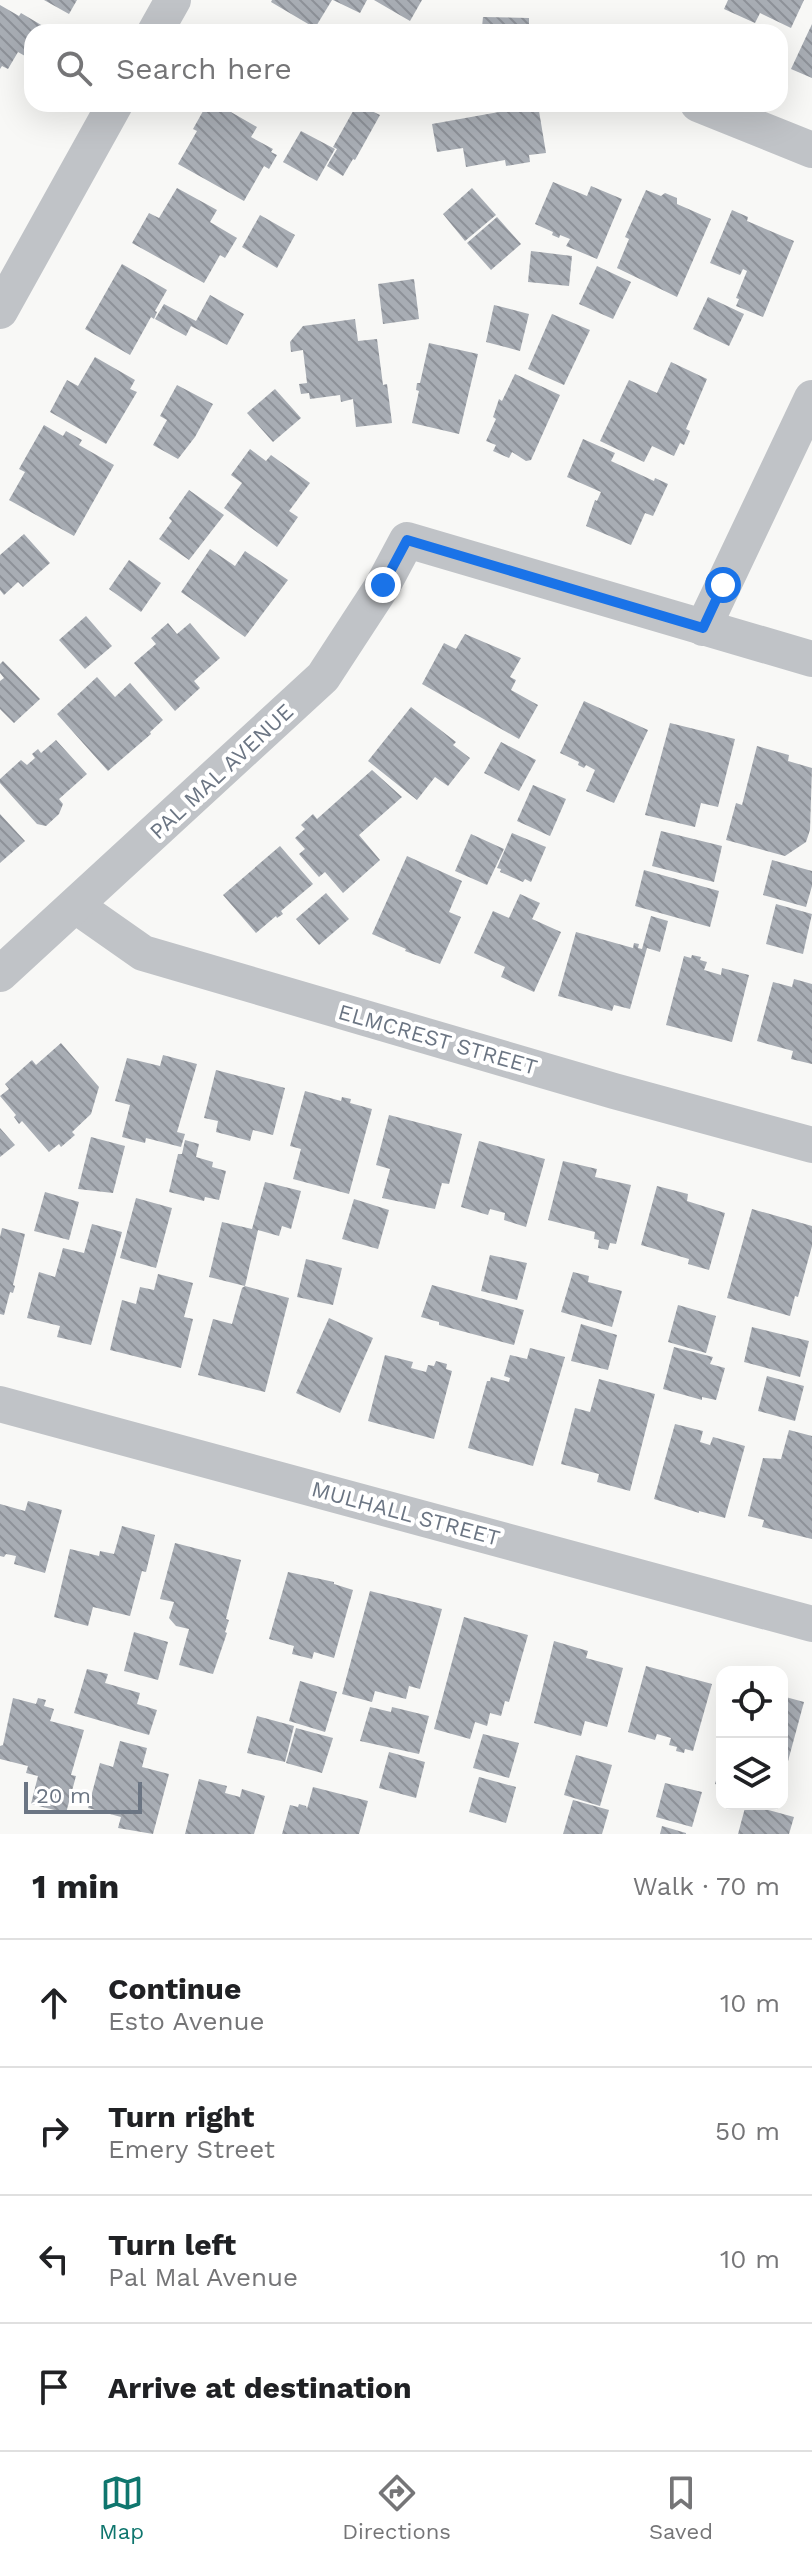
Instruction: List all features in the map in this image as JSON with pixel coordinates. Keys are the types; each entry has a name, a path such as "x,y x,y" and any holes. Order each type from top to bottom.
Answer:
{"street":[{"path":"160,24 173,0"},
{"path":"0,311 111,112"},
{"path":"718,112 812,150"},
{"path":"812,398 703,628 812,659"},
{"name":"PAL MAL AVENUE","path":"0,974 323,677 383,585 407,540 703,628"},
{"name":"ELMCREST STREET","path":"76,906 143,953 614,1091 812,1145"},
{"name":"MULHALL STREET","path":"0,1404 812,1624"}],"building":[{"path":"44,0 77,0 69,14"},
{"path":"332,0 317,24 308,24 271,2"},
{"path":"333,0 367,0 360,13"},
{"path":"374,0 422,0 410,21"},
{"path":"728,0 804,0 791,28 760,13 755,23 724,9"},
{"path":"0,5 40,24 24,24 24,55 18,52 8,69 2,66 0,69"},
{"path":"483,17 529,18 529,24 482,24"},
{"path":"812,24 812,78 791,69"},
{"path":"203,112 231,112 257,127 251,137 273,149 271,152 277,155 269,169 264,166 244,201 178,164 197,131 193,129"},
{"path":"353,112 380,115 343,176 327,166 337,149 333,147"},
{"path":"499,112 539,112 546,153 529,155 530,162 506,166 505,160 466,167 463,148 437,152 432,124"},
{"path":"301,131 335,149 317,181 283,162"},
{"path":"553,182 587,196 591,186 622,199 597,259 566,246 570,239 552,235 553,232 535,224"},
{"path":"177,188 217,210 210,222 237,238 225,258 220,255 204,283 132,243 149,213 159,218"},
{"path":"472,188 496,215 465,241 443,214"},
{"path":"646,190 677,198 677,204 711,219 677,297 617,268 629,239 625,237"},
{"path":"732,210 748,217 747,221 794,241 763,317 736,306 747,271 743,269 740,275 710,263"},
{"path":"260,215 295,235 277,268 242,247"},
{"path":"497,217 521,244 491,270 467,243"},
{"path":"531,251 572,256 569,286 528,282"},
{"path":"122,264 167,290 154,319 151,317 130,355 85,329"},
{"path":"597,266 631,282 613,319 579,304"},
{"path":"414,279 419,319 383,324 378,284"},
{"path":"210,295 244,314 227,345 191,326 186,336 155,319 164,304 196,321"},
{"path":"708,297 744,314 729,346 693,329"},
{"path":"494,305 529,314 520,351 486,342"},
{"path":"552,314 590,330 564,385 528,369"},
{"path":"355,319 358,341 377,339 392,423 356,427 353,399 341,402 340,395 310,399 309,393 301,394 299,384 307,383 303,350 291,352 290,342 303,326"},
{"path":"429,343 478,354 459,434 412,423 419,391 416,390 417,383 420,383"},
{"path":"95,357 135,380 130,389 137,392 106,444 50,412 67,380 78,386"},
{"path":"671,362 707,379 686,429 690,431 684,445 680,443 674,456 652,446 644,462 600,441 629,380 657,393"},
{"path":"515,374 560,395 531,460 526,461 512,452 509,458 493,451 496,445 486,441 496,419 493,417 499,399 502,401"},
{"path":"177,385 213,404 195,437 178,459 153,445 167,420 160,416"},
{"path":"275,389 301,418 273,442 247,413"},
{"path":"44,425 63,436 66,431 82,440 79,445 114,465 74,536 9,500 25,472 19,469"},
{"path":"583,439 615,453 611,461 654,481 655,478 668,484 653,516 645,513 631,545 586,526 601,492 567,477"},
{"path":"250,449 266,461 271,455 310,483 289,511 298,517 277,547 224,508 242,483 231,475"},
{"path":"189,490 224,515 189,560 159,539 172,521 169,518"},
{"path":"24,534 50,563 23,587 18,582 4,595 0,590 0,555"},
{"path":"210,549 235,566 245,551 288,580 245,637 181,592"},
{"path":"129,560 161,583 141,612 109,589"},
{"path":"86,616 112,646 85,669 59,640"},
{"path":"168,623 177,634 190,623 220,658 194,681 200,688 175,711 134,663 156,644 151,638"},
{"path":"465,634 521,658 510,677 516,680 511,690 538,705 519,739 422,684 444,643 456,649"},
{"path":"3,661 40,699 14,723 0,709 0,681 4,678 0,673 0,664"},
{"path":"97,677 115,697 130,683 163,720 108,771 57,714"},
{"path":"584,701 648,730 614,803 586,791 595,770 586,765 584,768 578,765 579,762 560,753"},
{"path":"411,707 456,742 453,745 470,758 448,786 435,777 417,800 368,761"},
{"path":"670,723 735,739 718,807 701,803 695,827 645,815"},
{"path":"56,740 87,774 59,799 63,804 59,814 46,826 37,824 0,783 0,779 21,760 27,765 35,758 32,754 38,749 41,753"},
{"path":"501,742 536,760 519,791 484,773"},
{"path":"757,746 789,755 788,761 812,768 810,830 806,842 785,856 726,840 736,803 742,805"},
{"path":"372,770 402,797 359,835 380,860 343,893 325,872 319,877 299,854 305,849 295,838 305,829 301,825 313,814 317,819"},
{"path":"533,785 566,799 550,836 517,821"},
{"path":"0,814 25,841 0,863"},
{"path":"661,831 722,846 714,882 652,866"},
{"path":"512,833 546,847 531,882 525,879 523,882 497,868"},
{"path":"471,834 504,849 487,885 455,871"},
{"path":"280,846 313,884 281,911 283,914 256,933 223,895"},
{"path":"407,856 462,881 449,912 461,917 440,964 372,934"},
{"path":"772,860 812,871 812,886 806,907 763,895"},
{"path":"644,870 719,891 710,927 635,906"},
{"path":"326,893 349,919 319,945 296,919"},
{"path":"520,894 540,903 532,919 561,932 534,992 501,977 505,967 474,953 493,911 509,918"},
{"path":"776,904 812,914 803,954 766,944"},
{"path":"651,916 668,921 660,952 647,948 630,1009 614,1005 612,1011 558,996 576,932 633,948 634,943 639,944 638,948 642,949"},
{"path":"692,955 707,962 704,970 721,975 722,968 749,975 732,1042 666,1025 684,956 691,958"},
{"path":"794,979 812,984 812,1064 791,1059 793,1051 757,1041 773,982 792,987"},
{"path":"61,1043 99,1087 91,1114 72,1132 75,1135 49,1152 22,1121 19,1124 14,1117 16,1115 0,1096 9,1089 5,1084 32,1060 36,1065"},
{"path":"163,1055 197,1064 177,1132 185,1134 181,1147 146,1138 145,1143 122,1137 130,1105 115,1101 127,1058 160,1066"},
{"path":"216,1070 285,1088 273,1135 253,1130 250,1141 216,1132 218,1121 204,1118"},
{"path":"305,1091 341,1101 342,1097 351,1099 350,1103 372,1109 349,1194 293,1179 301,1149 290,1146"},
{"path":"389,1115 462,1134 449,1184 442,1183 435,1209 382,1198 390,1169 376,1165"},
{"path":"0,1128 15,1145 0,1157"},
{"path":"91,1137 125,1146 113,1193 78,1189"},
{"path":"185,1140 199,1144 196,1157 213,1162 212,1167 226,1171 219,1200 205,1197 204,1201 169,1192 178,1154 182,1154"},
{"path":"479,1141 545,1159 526,1227 504,1220 505,1213 490,1209 488,1215 461,1207"},
{"path":"563,1161 597,1169 595,1177 631,1185 616,1244 610,1243 608,1250 598,1248 599,1240 594,1239 595,1232 548,1220"},
{"path":"265,1182 301,1191 291,1229 282,1226 279,1236 258,1230 245,1286 209,1277 222,1222 252,1229"},
{"path":"657,1186 688,1194 687,1201 725,1213 709,1270 688,1264 689,1259 641,1245"},
{"path":"45,1192 79,1202 69,1240 34,1231"},
{"path":"136,1198 172,1208 156,1268 120,1258"},
{"path":"354,1199 389,1210 378,1249 342,1239"},
{"path":"752,1209 812,1226 812,1246 790,1316 727,1298"},
{"path":"92,1224 122,1232 91,1345 57,1337 60,1326 27,1318 39,1272 55,1277 63,1248 84,1253"},
{"path":"2,1228 25,1234 15,1286 13,1293 10,1292 4,1315 0,1314"},
{"path":"490,1255 527,1263 517,1300 481,1291"},
{"path":"306,1259 342,1268 333,1305 297,1297"},
{"path":"573,1272 589,1276 588,1282 622,1291 612,1327 561,1312"},
{"path":"158,1274 193,1283 184,1317 193,1319 181,1368 110,1350 122,1300 136,1304 140,1287 154,1290"},
{"path":"432,1285 524,1310 514,1345 439,1325 439,1322 421,1317"},
{"path":"245,1286 289,1298 265,1392 198,1375 213,1319 232,1324"},
{"path":"678,1305 716,1316 706,1353 668,1342"},
{"path":"329,1318 373,1338 340,1413 296,1393"},
{"path":"581,1324 617,1335 608,1370 571,1361"},
{"path":"752,1327 809,1341 800,1377 744,1362"},
{"path":"674,1347 713,1357 710,1364 725,1368 716,1400 702,1397 702,1400 663,1389"},
{"path":"530,1348 565,1357 533,1466 468,1448 487,1381 491,1377 509,1382 510,1378 504,1376 510,1355 527,1359"},
{"path":"385,1355 413,1362 411,1368 426,1372 428,1365 434,1366 436,1361 447,1364 446,1369 452,1371 434,1439 368,1421"},
{"path":"767,1376 804,1386 795,1421 758,1411"},
{"path":"599,1379 655,1394 630,1491 597,1482 599,1474 561,1464 575,1408 590,1412"},
{"path":"675,1424 703,1431 700,1442 710,1445 713,1437 745,1446 725,1518 654,1499"},
{"path":"789,1430 812,1436 812,1539 762,1527 764,1520 748,1516 763,1458 781,1459"},
{"path":"28,1501 62,1510 45,1573 14,1564 16,1556 0,1556 0,1504 25,1511"},
{"path":"122,1526 155,1535 130,1616 93,1607 88,1626 54,1617 70,1549 99,1556 100,1551 114,1554"},
{"path":"175,1543 241,1560 226,1619 229,1620 227,1633 213,1674 179,1665 189,1629 176,1626 169,1618 174,1602 160,1599"},
{"path":"288,1572 334,1582 353,1590 334,1658 314,1652 312,1659 292,1654 294,1646 269,1639"},
{"path":"370,1591 442,1609 420,1689 409,1686 406,1699 375,1691 372,1702 342,1694"},
{"path":"464,1617 528,1635 509,1702 505,1701 501,1716 490,1713 487,1726 475,1722 470,1739 434,1729"},
{"path":"134,1632 168,1642 158,1680 124,1671"},
{"path":"554,1641 588,1651 586,1658 623,1668 607,1727 585,1721 581,1736 534,1723"},
{"path":"646,1666 712,1684 693,1751 676,1751 677,1747 669,1745 671,1738 657,1734 655,1740 628,1732"},
{"path":"87,1669 108,1674 105,1683 140,1693 137,1704 157,1710 149,1735 74,1713"},
{"path":"300,1681 337,1692 325,1732 289,1721"},
{"path":"13,1698 36,1704 38,1698 46,1700 44,1706 54,1709 50,1721 84,1730 71,1775 76,1776 66,1813 31,1804 38,1776 26,1773 28,1766 0,1759 0,1746 3,1745"},
{"path":"788,1698 804,1702 788,1761"},
{"path":"370,1707 391,1712 392,1707 429,1716 419,1754 360,1741"},
{"path":"257,1716 294,1726 285,1762 247,1753"},
{"path":"296,1728 333,1738 322,1773 286,1763"},
{"path":"483,1734 519,1743 509,1778 473,1768"},
{"path":"120,1741 147,1748 142,1767 169,1774 153,1834 118,1828 121,1817 88,1808 100,1763 113,1767"},
{"path":"389,1752 425,1762 416,1798 379,1788"},
{"path":"576,1755 612,1765 600,1806 564,1795"},
{"path":"479,1777 516,1787 506,1823 469,1812"},
{"path":"199,1779 227,1786 225,1793 240,1797 242,1789 265,1796 254,1834 185,1834"},
{"path":"665,1783 702,1792 692,1827 656,1817"},
{"path":"313,1787 368,1801 359,1834 282,1834 290,1805 298,1807 299,1804 307,1809"},
{"path":"573,1800 609,1810 602,1834 563,1834"},
{"path":"744,1810 768,1810 794,1817 789,1834 738,1834"},
{"path":"662,1826 686,1833 686,1834 660,1834"}],"route":[{"path":"383,585 407,540 703,628 723,585"}]}
